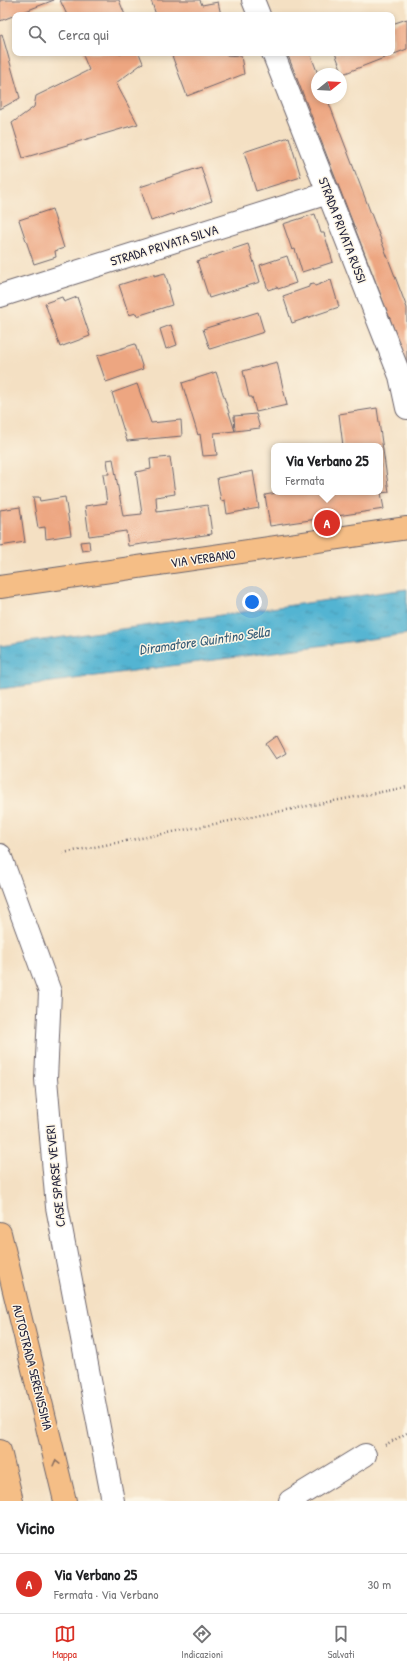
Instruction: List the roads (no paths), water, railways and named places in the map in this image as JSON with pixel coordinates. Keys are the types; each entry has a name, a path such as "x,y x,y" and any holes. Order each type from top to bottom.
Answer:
{"main road":[{"name":"VIA VERBANO","path":"0,587 407,528"},
{"name":"AUTOSTRADA SERENISSIMA","path":"0,1233 66,1501"},
{"path":"0,1451 12,1501"}],"street":[{"path":"253,0 257,12"},
{"name":"STRADA PRIVATA RUSSI","path":"274,56 400,376 407,408"},
{"name":"STRADA PRIVATA SILVA","path":"0,296 328,193"},
{"name":"CASE SPARSE VEVERI","path":"0,855 50,992 46,1079 57,1207 113,1501"},
{"path":"290,1501 365,1455"}],"water":[{"name":"Diramatore Quintino Sella","path":"407,589 407,634 0,689 0,646"}],"place":[{"name":"Via Verbano 25","path":"327,523"}]}
